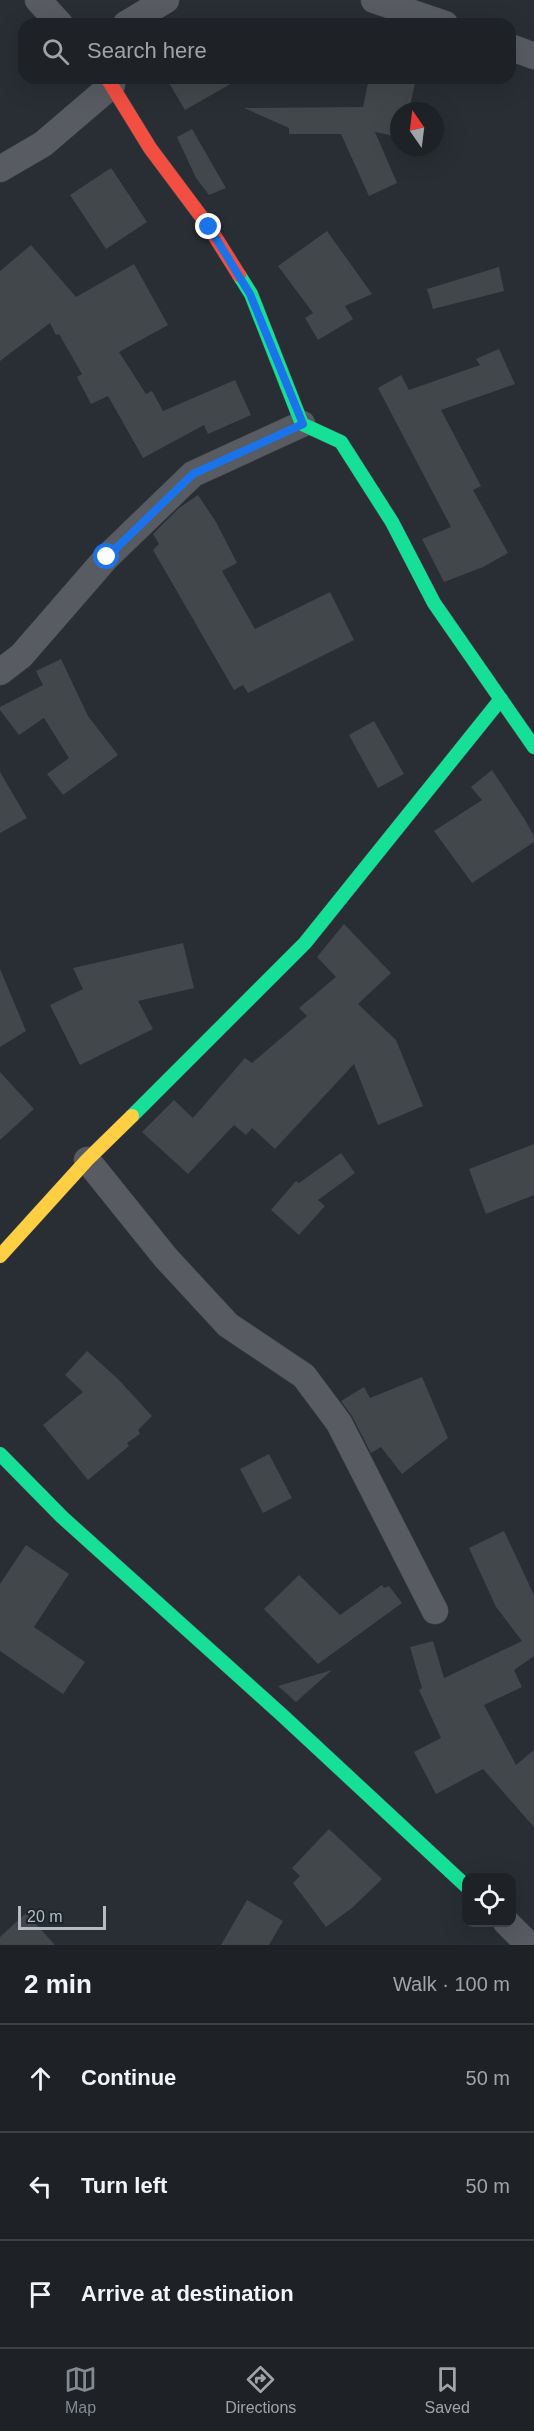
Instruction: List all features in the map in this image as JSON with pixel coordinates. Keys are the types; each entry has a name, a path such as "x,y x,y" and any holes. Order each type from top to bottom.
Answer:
{"street":[{"path":"38,0 54,18"},
{"path":"136,18 166,0"},
{"path":"374,0 427,18"},
{"path":"516,49 534,56"},
{"path":"0,169 43,144 107,84"},
{"path":"112,84 150,148 209,227 250,294 303,424 341,442 392,522 434,603 534,747"},
{"path":"0,672 21,656 107,557 193,474 303,424"},
{"path":"0,1256 87,1160 305,943 501,699"},
{"path":"87,1160 166,1258 228,1325 304,1376 339,1423 435,1611"},
{"path":"0,1454 62,1517 282,1715 462,1882"},
{"path":"510,1927 529,1945"}],"building":[{"path":"170,84 230,84 185,110"},
{"path":"368,84 415,84 411,102 390,102 390,135 375,132 397,183 369,196 341,134 289,134 289,128 244,108 363,107"},
{"path":"192,129 226,188 209,195 196,178 177,137"},
{"path":"111,168 147,222 106,249 70,195"},
{"path":"327,231 372,294 345,306 353,319 318,340 305,318 313,313 278,266"},
{"path":"31,245 76,297 134,264 168,325 119,352 146,394 152,391 163,411 235,380 251,415 208,434 204,425 143,458 108,396 91,404 77,377 82,374 50,323 0,361 0,271"},
{"path":"499,267 504,291 433,309 427,289"},
{"path":"499,349 515,384 441,410 481,486 473,490 508,553 483,567 444,582 422,539 451,527 378,388 401,375 409,390 480,365 476,359"},
{"path":"198,495 216,522 237,563 222,571 255,629 330,592 354,640 248,693 243,685 234,690 153,550 159,544 153,534 179,508"},
{"path":"61,659 88,716 118,755 63,795 47,774 69,758 44,718 19,735 0,710 0,707 43,685 36,671"},
{"path":"374,721 404,774 378,788 349,735"},
{"path":"492,770 525,820 534,836 534,842 472,883 434,831 482,800 471,787"},
{"path":"0,772 27,818 0,833"},
{"path":"344,924 391,973 358,1004 396,1040 423,1106 378,1125 354,1064 275,1149 252,1128 246,1135 234,1125 188,1174 142,1132 174,1100 193,1118 245,1058 252,1063 307,1016 299,1008 336,977 317,957"},
{"path":"183,943 194,988 138,1001 153,1029 80,1065 50,1005 83,989 73,968"},
{"path":"0,969 26,1031 0,1047"},
{"path":"0,1072 34,1109 0,1140"},
{"path":"534,1144 534,1195 486,1214 469,1169"},
{"path":"341,1153 355,1173 318,1200 325,1206 299,1235 271,1210 296,1181 299,1183"},
{"path":"87,1351 118,1379 152,1416 138,1430 140,1434 127,1443 129,1446 88,1480 43,1425 83,1392 65,1375"},
{"path":"422,1377 448,1438 402,1474 381,1447 371,1453 352,1416 341,1401 364,1387 370,1398"},
{"path":"269,1454 292,1498 263,1513 240,1469"},
{"path":"504,1531 534,1595 534,1656 514,1670 522,1687 484,1705 516,1765 534,1750 534,1827 483,1769 436,1794 414,1752 441,1738 419,1690 422,1688 410,1647 433,1641 444,1678 522,1641 496,1607 469,1548"},
{"path":"26,1545 69,1574 34,1627 85,1662 63,1694 0,1651 0,1584"},
{"path":"299,1575 340,1615 382,1585 384,1588 389,1586 402,1603 318,1664 264,1609"},
{"path":"332,1670 296,1702 278,1686"},
{"path":"329,1829 382,1879 352,1908 326,1927 293,1883 300,1876 292,1868"},
{"path":"247,1900 283,1921 269,1945 221,1945"},
{"path":"26,1913 55,1945 0,1945 0,1937"}],"traffic: fast":[{"path":"239,275 251,294 302,424 341,442 392,522 434,603 534,747"},
{"path":"132,1116 305,943 501,699"},
{"path":"0,1454 62,1517 282,1715 462,1882"}],"traffic: slow":[{"path":"0,1256 87,1160 132,1116"}],"traffic: jam":[{"path":"111,84 150,148 209,227 239,275"}],"route":[{"path":"107,557 193,474 303,424 250,294 209,227"}]}
